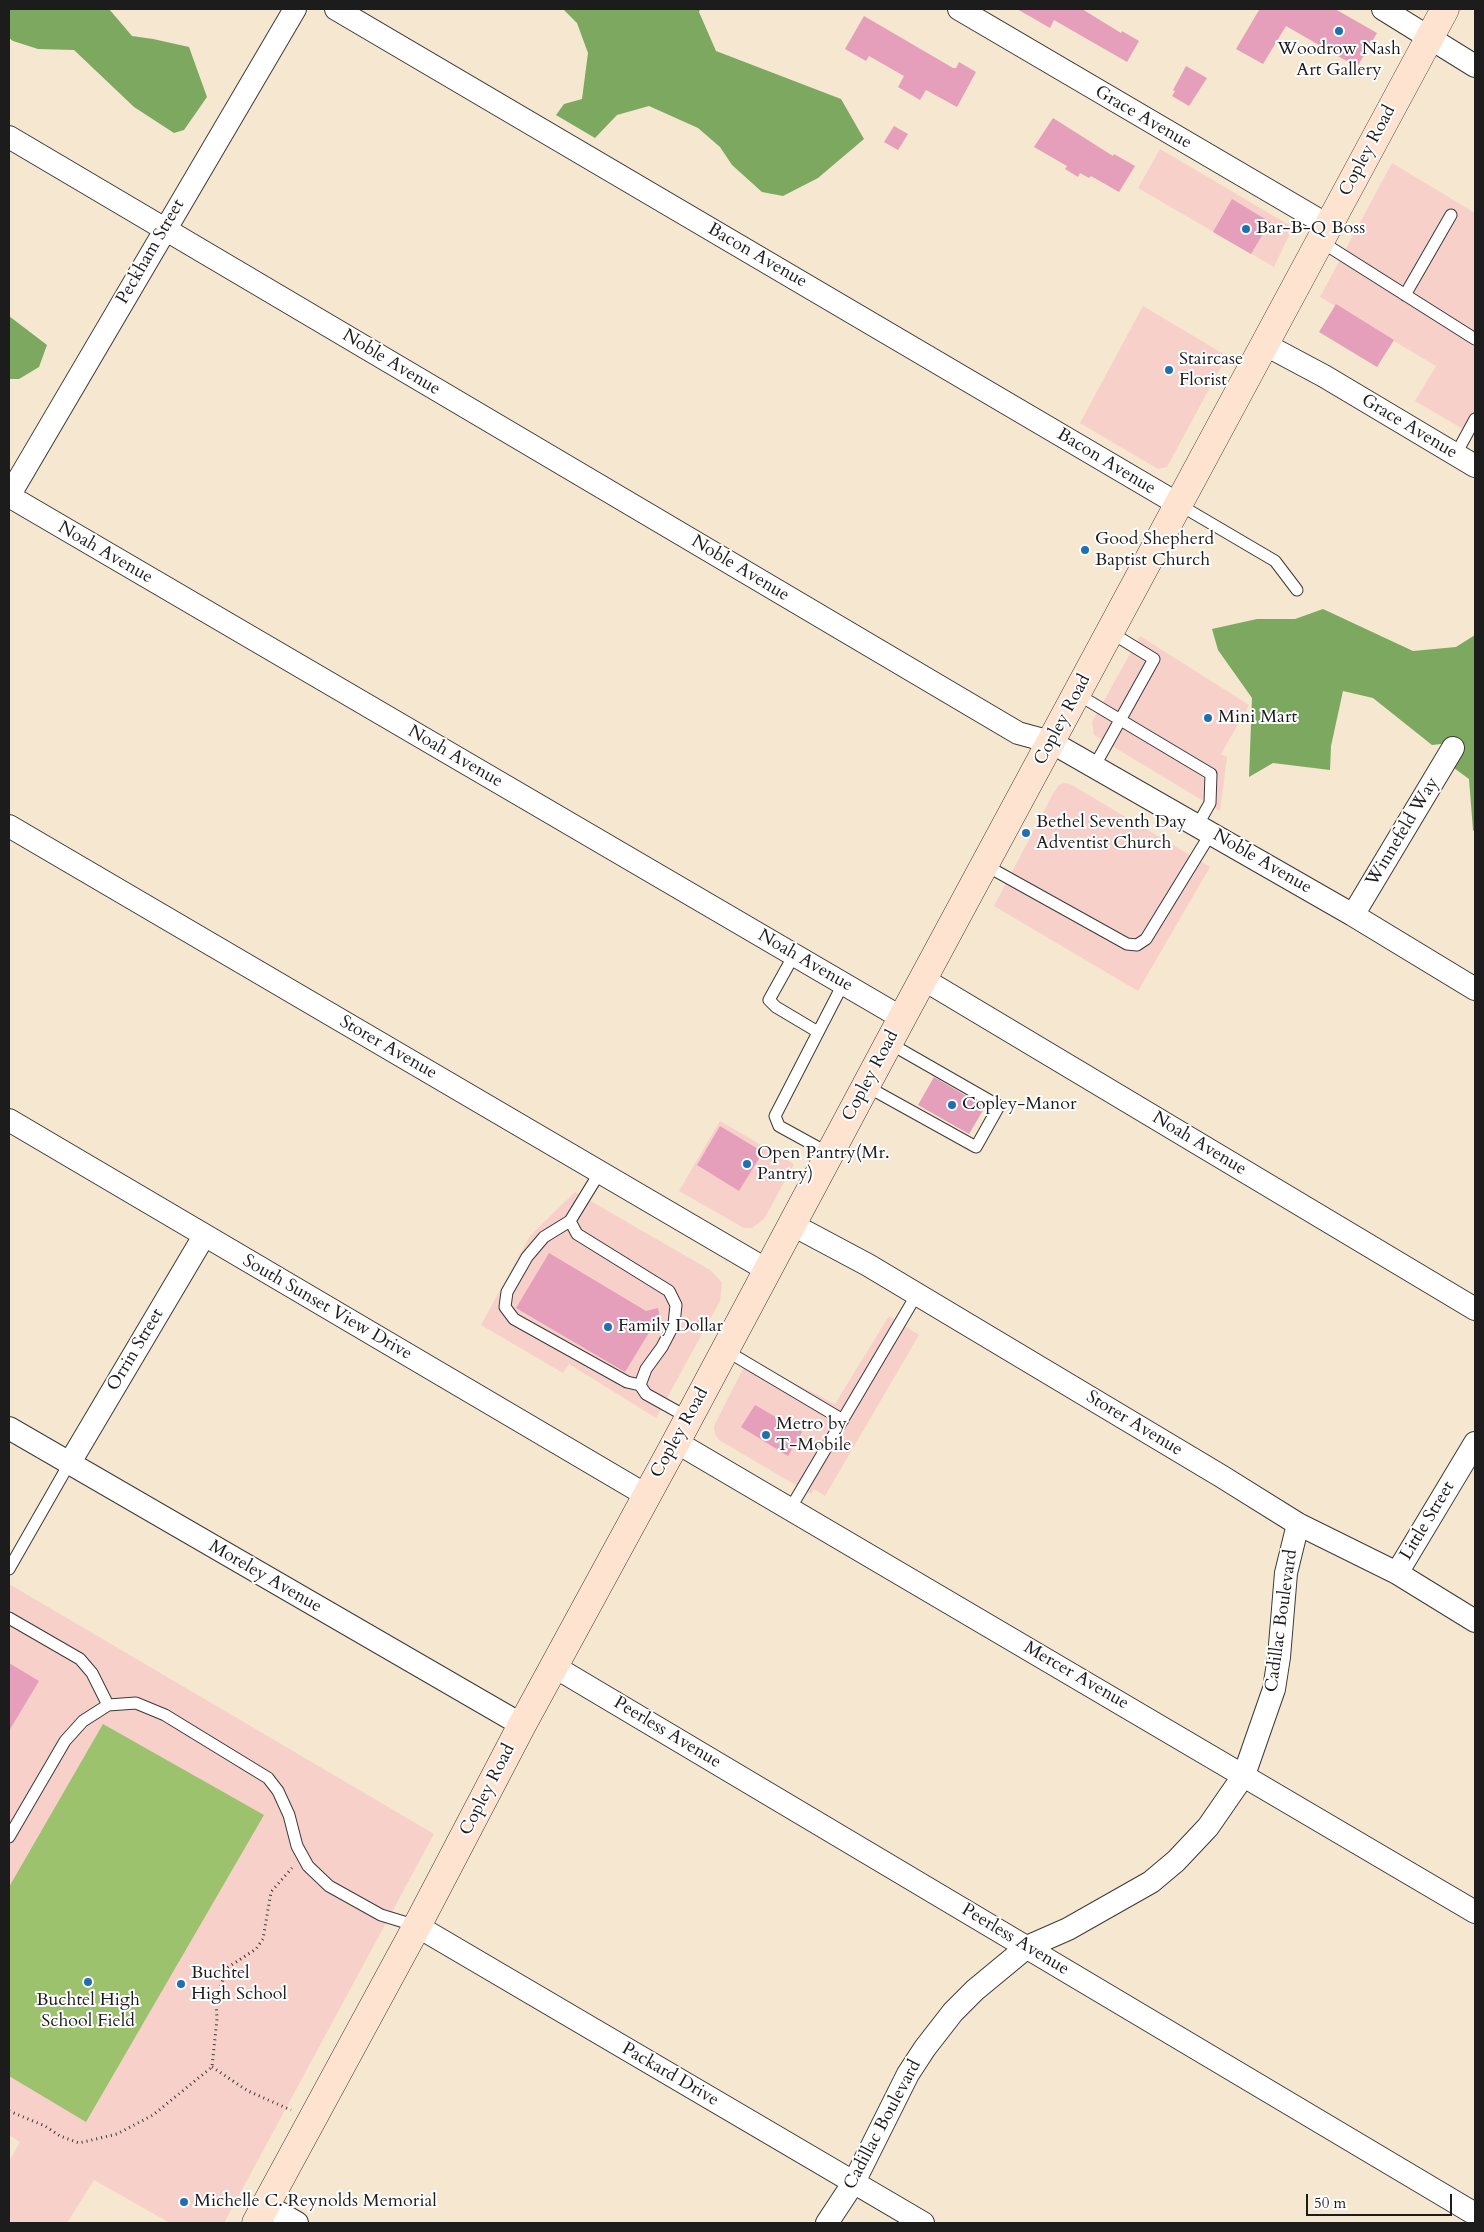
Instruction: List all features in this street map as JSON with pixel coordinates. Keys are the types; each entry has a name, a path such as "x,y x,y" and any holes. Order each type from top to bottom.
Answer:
{"main road":[{"name":"Copley Road","path":"261,2214 1444,9"}],"street":[{"name":"Peckham Street","path":"9,496 295,9"},
{"name":"Bacon Avenue","path":"336,9 1178,504"},
{"name":"Grace Avenue","path":"959,9 1325,233"},
{"path":"1383,9 1475,66"},
{"name":"Noble Avenue","path":"9,137 1018,733 1051,742 1353,915 1475,989"},
{"name":"Grace Avenue","path":"1264,344 1324,376 1475,466"},
{"name":"Noah Avenue","path":"9,496 902,1018"},
{"name":"Winnefeld Way","path":"1353,915 1452,748"},
{"name":"Storer Avenue","path":"9,826 767,1270"},
{"name":"Noah Avenue","path":"923,979 1475,1308"},
{"name":"South Sunset View Drive","path":"9,1120 646,1495"},
{"name":"Storer Avenue","path":"793,1225 868,1265 917,1294 1298,1524 1397,1573 1475,1621"},
{"name":"Orrin Street","path":"69,1464 204,1236"},
{"name":"Moreley Avenue","path":"9,1428 522,1725"},
{"name":"Mercer Avenue","path":"676,1442 1475,1912"},
{"name":"Little Street","path":"1397,1573 1475,1442"},
{"name":"Cadillac Boulevard","path":"827,2223 854,2182 908,2074 925,2048 953,2012 1027,1947 1068,1929 1151,1882 1176,1861 1208,1827 1244,1775 1274,1689 1279,1657 1286,1573 1298,1524"},
{"name":"Peerless Avenue","path":"554,1666 1475,2214"},
{"name":"Packard Drive","path":"417,1926 923,2223"},
{"path":"261,2214 297,2223"}],"lane":[{"path":"1405,295 1451,215"},
{"path":"1325,233 1405,295 1475,339"},
{"path":"1456,454 1475,419"},
{"path":"1178,504 1275,561 1297,590"},
{"path":"1094,767 1154,660 1110,632"},
{"path":"985,865 1127,944 1137,945 1146,940 1204,830 1210,804 1210,774 1077,694"},
{"path":"794,955 769,1000 776,1007 818,1032"},
{"path":"830,1154 779,1126 775,1116 843,984"},
{"path":"866,1086 976,1147 999,1106 889,1043"},
{"path":"600,1172 570,1221 544,1237 527,1257 507,1292 505,1307 514,1319 627,1382 640,1385 646,1394 689,1418"},
{"path":"570,1221 577,1234 669,1290 676,1305 674,1324 662,1347 646,1369 640,1385"},
{"path":"790,1509 917,1294"},
{"path":"725,1350 843,1420"},
{"path":"9,1569 69,1464"},
{"path":"9,1618 80,1659 92,1673 108,1705"},
{"path":"10,1830 65,1741 83,1721 108,1705 136,1703 166,1715 268,1778 278,1791 289,1815 297,1846 308,1866 329,1886 381,1915 417,1926"}],"path":[{"path":"9,2112 45,2126 60,2136 79,2143 117,2134 153,2115 212,2067 217,2019 216,1998 227,1968 256,1949 263,1939 271,1892 288,1871 304,1858"},
{"path":"212,2067 248,2091 280,2104 311,2122"}],"shaded area":[{"path":"1160,149 1289,225 1291,231 1274,267 1138,188"},
{"path":"1392,163 1475,213 1475,436 1415,401 1436,366 1320,297"},
{"path":"1143,306 1227,356 1167,467 1158,469 1080,423"},
{"path":"1140,636 1249,705 1221,754 1227,757 1220,811 1094,735 1092,722"},
{"path":"1064,783 1070,784 1210,867 1138,991 994,906 1054,792 1059,785"},
{"path":"720,1121 794,1164 764,1219 752,1228 744,1228 679,1191"},
{"path":"575,1192 710,1270 722,1282 720,1301 656,1418 569,1364 563,1373 481,1325 530,1236"},
{"path":"889,1316 919,1335 825,1496 814,1489 811,1494 719,1440 715,1434 714,1426 748,1359 835,1404"},
{"name":"Buchtel High School","path":"9,1584 434,1834 224,2223 170,2223 94,2180 67,2223 9,2223 9,2161 20,2142 9,2135"}],"green space":[{"path":"9,9 109,9 132,36 189,47 207,97 184,130 174,133 134,107 74,50 38,49 9,38"},
{"path":"563,9 700,9 699,12 716,51 841,99 864,139 818,178 783,196 762,192 732,165 720,147 698,128 649,106 617,115 595,138 556,115 564,104 582,99 588,53 577,23"},
{"path":"9,316 47,345 39,367 19,379 9,379"},
{"path":"1323,609 1413,651 1456,647 1475,635 1475,833 1473,830 1469,779 1454,768 1465,745 1450,743 1432,745 1373,698 1343,691 1331,746 1330,770 1273,763 1249,777 1252,698 1218,650 1212,629 1257,619 1295,619"},
{"name":"Buchtel High School Field","path":"103,1724 264,1815 86,2122 9,2076 9,1887"}],"building":[{"path":"1017,9 1082,9 1121,33 1122,31 1139,41 1127,62 1054,20 1050,28"},
{"path":"1256,9 1335,9 1377,33 1357,67 1286,26 1263,64 1236,49 1259,10"},
{"path":"864,16 953,68 956,68 959,62 976,72 957,107 926,90 920,100 898,87 904,76 869,56 866,61 845,49"},
{"path":"1186,66 1207,78 1189,106 1172,96 1175,91 1173,90"},
{"path":"1053,118 1113,156 1114,154 1135,166 1119,192 1091,176 1089,178 1080,173 1078,177 1065,169 1067,166 1034,147"},
{"path":"894,126 908,134 898,150 884,142"},
{"path":"1232,199 1270,222 1251,254 1213,232"},
{"path":"1336,304 1394,340 1377,367 1319,332"},
{"name":"Copley-Manor","path":"934,1077 985,1107 969,1134 918,1105"},
{"path":"720,1126 763,1152 739,1191 697,1165"},
{"path":"549,1253 646,1311 658,1308 662,1328 650,1331 625,1372 516,1308"},
{"path":"755,1405 802,1432 788,1456 741,1427"},
{"path":"9,1663 39,1681 9,1731"}],"place":[{"name":"Woodrow Nash Art Gallery","path":"1339,31"},
{"name":"Bar-B-Q Boss","path":"1246,229"},
{"name":"Staircase Florist","path":"1169,370"},
{"name":"Good Shepherd Baptist Church","path":"1085,550"},
{"name":"Mini Mart","path":"1208,718"},
{"name":"Bethel Seventh Day Adventist Church","path":"1026,833"},
{"name":"Copley-Manor","path":"952,1105"},
{"name":"Open Pantry(Mr. Pantry)","path":"747,1164"},
{"name":"Family Dollar","path":"608,1327"},
{"name":"Metro by T-Mobile","path":"766,1435"},
{"name":"Buchtel High School Field","path":"88,1982"},
{"name":"Buchtel High School","path":"181,1984"},
{"name":"Michelle C. Reynolds Memorial","path":"184,2202"}]}
